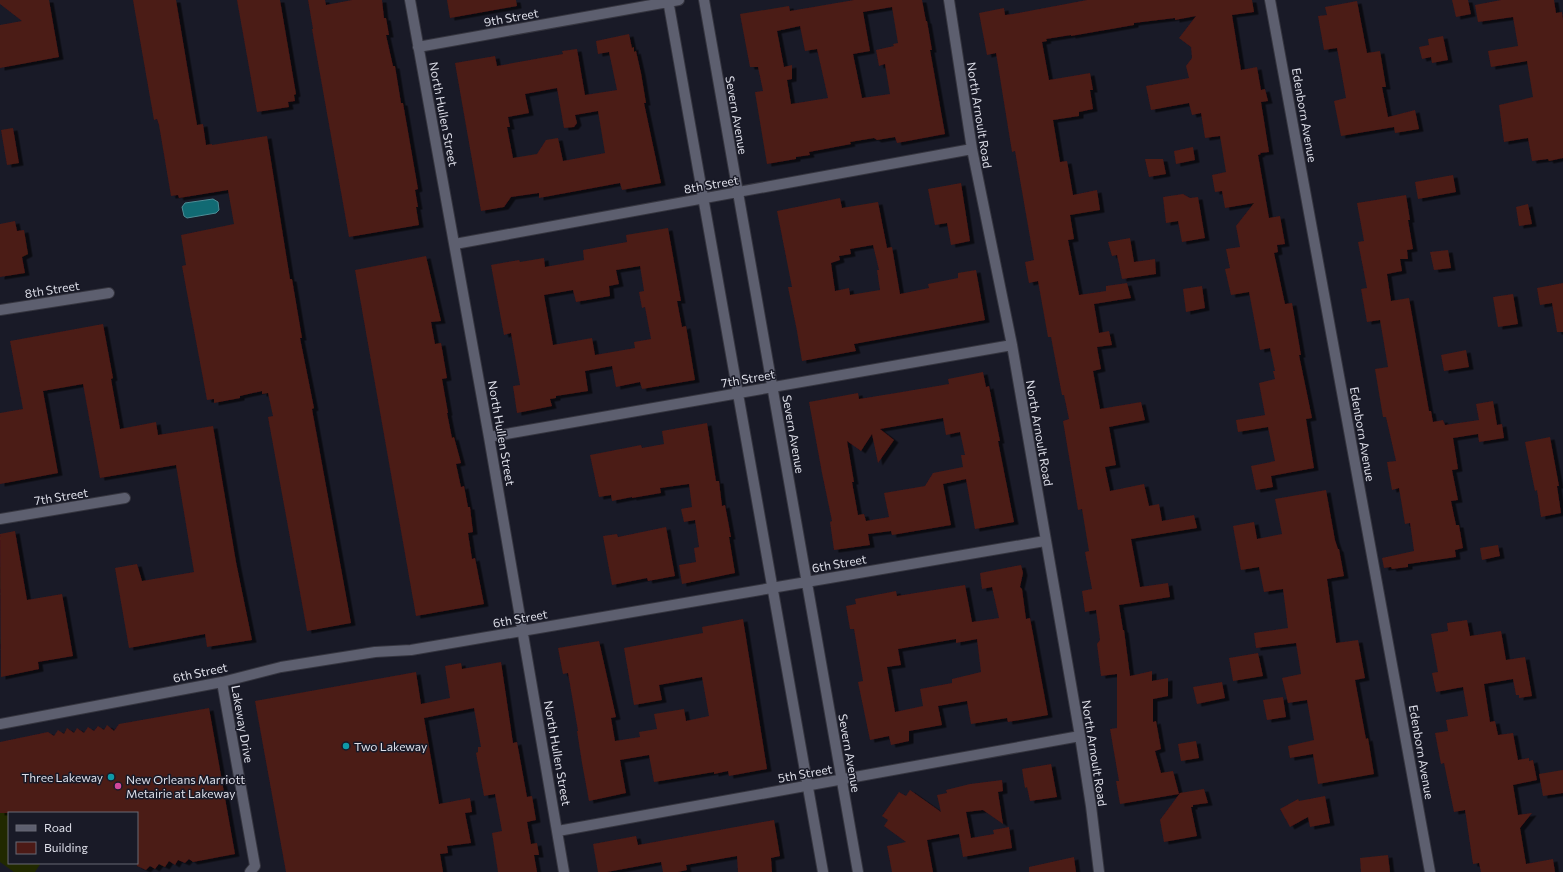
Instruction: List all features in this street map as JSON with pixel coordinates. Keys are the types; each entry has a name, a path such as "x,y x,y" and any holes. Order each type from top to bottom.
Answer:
{"street":[{"name":"North Hullen Street","path":"410,0 524,631 564,872"},
{"name":"9th Street","path":"418,46 679,0"},
{"name":"Severn Avenue","path":"704,0 858,872"},
{"name":"North Arnoult Road","path":"949,0 972,149 1012,345 1080,736 1091,806 1099,872"},
{"name":"Edenborn Avenue","path":"1270,0 1430,872"},
{"path":"669,1 823,872"},
{"name":"8th Street","path":"455,244 972,149"},
{"name":"8th Street","path":"0,310 109,293"},
{"name":"7th Street","path":"489,437 1012,345"},
{"name":"7th Street","path":"0,519 125,498"},
{"name":"6th Street","path":"0,724 222,682 281,667 376,652 411,650 1045,541"},
{"name":"Lakeway Drive","path":"222,682 253,869"},
{"name":"5th Street","path":"558,831 1080,736"}],"green space":[{"path":"0,771 9,812 8,864 40,864 35,872 14,872 0,862"}],"water":[{"path":"213,199 218,202 219,210 216,213 187,218 184,216 182,207 185,203"}],"building":[{"path":"0,0 49,0 59,57 0,68 0,25 22,21 0,4"},
{"path":"133,0 176,0 197,125 203,124 206,145 267,136 290,279 292,279 302,338 300,338 314,408 312,409 351,623 307,631 268,417 273,416 268,393 262,394 262,391 240,396 240,398 214,403 214,399 207,400 182,266 186,265 181,235 234,224 228,190 179,198 178,195 171,196 159,125 157,119 154,120"},
{"path":"237,0 280,0 296,94 294,95 295,101 288,102 289,107 257,112"},
{"path":"308,0 325,0 326,5 352,0 382,0 384,18 386,18 389,35 386,35 393,66 395,66 401,103 403,103 418,189 415,190 419,225 349,237"},
{"path":"447,0 516,0 517,6 450,18"},
{"path":"854,0 922,0 932,50 930,50 945,134 897,143 895,137 877,140 874,138 850,142 851,144 809,152 810,155 796,157 796,159 767,164 755,92 763,91 758,67 750,67 740,14 789,6 790,11","holes":["892,7 898,43 893,44 894,46 876,50 879,66 885,64 890,94 862,98 853,54 870,51 863,12","800,26 805,51 817,49 828,98 791,104 787,80 792,79 792,65 784,67 777,31"]},
{"path":"1087,0 1252,0 1254,12 1232,15 1241,70 1257,67 1261,90 1265,89 1268,101 1261,102 1269,152 1260,153 1261,154 1258,155 1269,218 1280,216 1285,244 1277,245 1278,252 1274,253 1285,304 1292,303 1301,355 1299,355 1312,418 1306,419 1314,468 1271,476 1273,487 1256,490 1251,466 1275,461 1268,427 1238,432 1236,420 1265,415 1259,383 1275,379 1273,371 1275,371 1270,348 1260,350 1249,292 1231,295 1225,269 1230,268 1226,249 1240,247 1236,226 1254,203 1225,208 1222,191 1215,192 1212,175 1226,172 1220,136 1205,138 1201,113 1192,115 1189,103 1151,110 1146,86 1189,78 1186,66 1192,58 1191,47 1179,38 1196,16 1175,20 1175,18 1134,23 1134,25 1046,39 1047,41 1042,42 1049,80 1090,73 1093,90 1090,90 1093,109 1079,112 1079,116 1053,120 1060,162 1067,161 1073,195 1097,190 1100,210 1070,215 1074,239 1068,240 1079,295 1106,291 1106,286 1127,283 1131,298 1094,304 1099,333 1109,331 1112,345 1097,347 1101,369 1093,371 1100,409 1141,402 1145,420 1109,427 1116,465 1105,467 1110,491 1144,484 1149,506 1159,504 1162,521 1194,515 1197,528 1131,539 1140,587 1168,583 1170,597 1119,605 1130,676 1152,671 1152,681 1168,678 1168,696 1153,699 1153,722 1156,721 1161,749 1155,751 1161,773 1173,771 1179,794 1120,804 1116,781 1119,781 1110,729 1117,728 1117,674 1101,676 1097,644 1100,640 1096,610 1085,612 1082,591 1092,589 1085,552 1089,551 1082,509 1078,510 1063,421 1069,419 1064,395 1062,395 1051,337 1048,337 1038,281 1029,283 1025,262 1034,260 1015,151 1012,152 996,53 987,55 979,13 1004,8 1005,15"},
{"path":"1452,0 1468,0 1471,14 1456,17"},
{"path":"1501,0 1554,0 1556,13 1562,12 1563,158 1549,161 1548,159 1532,161 1528,138 1504,142 1499,105 1533,97 1527,61 1491,67 1488,51 1518,46 1513,17 1478,22 1475,5"},
{"path":"1357,1 1367,53 1380,51 1386,87 1382,87 1388,117 1415,110 1419,129 1395,133 1394,127 1341,136 1334,101 1346,98 1337,48 1324,50 1318,16 1327,15 1325,7"},
{"path":"629,34 632,48 634,47 634,52 636,51 641,73 646,103 644,103 661,183 622,190 620,183 539,198 539,193 511,197 504,207 481,211 455,63 495,56 497,66 563,54 562,51 577,49 585,95 617,90 609,52 598,54 596,41","holes":["557,88 564,128 574,127 577,123 575,115 598,111 605,153 563,161 558,138 546,140 537,154 513,158 507,127 510,127 508,117 529,113 525,94"]},
{"path":"1443,36 1448,60 1432,63 1431,57 1422,59 1419,47 1429,45 1428,39"},
{"path":"13,128 19,163 7,165 1,130"},
{"path":"1193,147 1195,160 1176,164 1174,151"},
{"path":"1145,159 1163,159 1166,174 1149,177"},
{"path":"1453,175 1456,192 1418,199 1415,182"},
{"path":"961,183 970,241 951,245 947,223 935,225 928,189"},
{"path":"1183,194 1190,198 1198,197 1205,238 1182,242 1178,221 1166,223 1163,197"},
{"path":"1406,195 1410,220 1408,220 1413,249 1407,250 1408,259 1400,259 1402,271 1387,274 1391,301 1409,298 1429,411 1431,411 1433,422 1443,420 1445,425 1479,420 1476,404 1493,401 1497,425 1502,424 1504,438 1479,442 1478,434 1453,438 1458,469 1452,470 1458,500 1451,501 1456,525 1459,525 1463,548 1455,550 1456,557 1408,564 1408,567 1392,569 1391,567 1384,568 1382,558 1414,551 1410,523 1405,524 1399,488 1392,490 1387,462 1396,461 1386,417 1383,417 1375,369 1388,367 1380,320 1367,322 1361,289 1367,288 1358,242 1364,241 1357,203"},
{"path":"840,198 842,208 878,202 887,248 892,247 900,294 929,288 928,284 958,278 958,273 976,270 985,320 854,344 856,351 802,361 788,287 792,287 777,211","holes":["873,245 879,270 877,270 880,290 850,295 849,288 835,291 831,263 840,260 839,256 851,254 850,249"]},
{"path":"1528,204 1532,224 1519,226 1516,207"},
{"path":"15,221 17,231 24,230 28,254 22,257 25,273 0,277 0,224"},
{"path":"668,228 681,301 677,301 682,327 686,326 695,380 642,389 640,382 616,387 612,366 585,371 588,391 556,396 556,398 550,399 552,406 517,413 513,386 520,385 511,333 504,335 491,265 519,260 520,262 544,258 545,267 584,260 583,250 627,242 626,235","holes":["640,266 644,291 639,292 642,308 645,307 651,339 634,342 635,348 595,355 592,338 553,345 544,295 573,290 576,302 610,296 609,286 619,284 616,270"]},
{"path":"1130,238 1134,262 1155,259 1156,274 1122,279 1117,255 1112,256 1108,242"},
{"path":"1448,250 1451,268 1434,270 1430,252"},
{"path":"426,256 441,321 431,322 435,344 441,343 447,378 442,379 447,413 452,438 454,437 461,463 456,464 461,487 464,486 468,507 470,507 473,532 468,533 472,559 475,558 484,604 416,616 355,270"},
{"path":"1563,283 1563,332 1557,332 1552,303 1540,305 1537,288"},
{"path":"1202,286 1205,308 1186,312 1183,289"},
{"path":"1513,294 1518,324 1498,327 1493,297"},
{"path":"103,324 113,378 111,379 120,429 156,422 158,435 213,426 236,562 252,640 207,647 205,634 129,648 115,568 137,564 142,581 194,572 176,465 100,478 83,384 43,391 58,473 0,484 0,413 23,409 10,341"},
{"path":"1466,350 1469,367 1444,371 1441,355"},
{"path":"983,372 986,387 989,386 1014,522 975,529 966,479 943,484 951,525 892,535 891,531 868,534 870,545 834,550 830,522 832,521 809,402 858,393 859,399 896,393 949,384 948,379","holes":["943,418 946,435 960,432 965,455 961,455 963,467 933,473 925,486 884,493 889,517 866,521 864,514 858,515 847,441 861,451 872,434 878,463 894,440 880,429"]},
{"path":"707,423 716,481 719,481 722,506 725,505 731,537 729,537 735,573 682,584 679,565 696,562 694,548 699,547 695,520 684,522 681,509 692,507 689,484 660,488 661,493 612,501 611,495 599,497 590,455 641,445 642,448 664,444 662,431"},
{"path":"1550,437 1559,486 1557,486 1561,513 1541,517 1537,490 1535,491 1525,442"},
{"path":"1326,490 1335,540 1339,549 1344,576 1327,579 1336,643 1358,640 1365,678 1355,680 1366,739 1368,738 1374,774 1318,784 1313,754 1290,758 1288,746 1314,740 1307,700 1288,703 1282,678 1301,674 1296,643 1256,648 1254,633 1288,628 1283,589 1264,592 1259,567 1241,570 1233,526 1254,522 1257,539 1282,534 1275,499"},
{"path":"666,527 675,576 648,581 647,578 612,585 603,536 617,534 618,537"},
{"path":"15,531 27,600 62,594 73,656 38,662 39,669 1,677 0,534"},
{"path":"1498,545 1500,556 1482,560 1480,548"},
{"path":"1021,565 1023,573 1020,587 1022,589 1026,619 1030,618 1048,715 1008,722 1007,718 971,724 967,701 938,706 942,725 909,731 909,741 891,745 889,736 870,740 858,682 863,681 854,629 850,629 846,606 856,604 855,599 896,591 897,596 965,585 972,622 999,618 992,587 982,589 980,573","holes":["956,639 956,643 977,639 981,672 952,679 952,683 920,689 923,706 895,712 887,667 901,665 898,649"]},
{"path":"743,619 767,769 729,776 728,771 714,774 714,772 654,782 649,755 620,760 626,793 589,801 568,673 563,674 558,648 599,641 616,717 611,718 615,741 640,737 639,732 657,729 654,714 684,709 686,721 709,716 702,677 659,685 662,700 634,705 624,648 703,633 702,627"},
{"path":"1467,620 1470,636 1501,631 1506,660 1525,657 1532,696 1519,698 1519,695 1516,695 1513,679 1484,684 1490,722 1495,721 1498,735 1513,733 1518,760 1529,758 1529,761 1533,760 1537,780 1513,785 1518,815 1532,813 1520,828 1526,864 1553,859 1555,872 1481,872 1479,863 1473,864 1465,810 1454,812 1444,763 1441,764 1435,733 1448,731 1446,720 1468,716 1463,687 1436,692 1432,673 1438,672 1431,634 1448,631 1447,623"},
{"path":"1258,653 1263,676 1233,681 1229,658"},
{"name":"Two Lakeway","path":"501,662 513,743 517,742 527,797 532,796 536,820 527,822 531,844 537,843 539,855 534,855 537,872 498,872 492,833 502,831 495,794 484,796 476,753 478,752 478,747 481,747 474,708 424,718 439,804 470,798 472,812 465,813 471,843 447,846 448,853 440,854 443,872 286,872 255,701 416,672 421,704 450,698 445,666 461,663 462,669"},
{"path":"1222,682 1225,698 1197,704 1193,687"},
{"path":"1283,697 1286,717 1267,720 1263,700"},
{"name":"Three Lakeway","path":"209,708 235,854 193,862 189,859 185,863 178,860 175,865 169,861 165,867 159,864 155,869 150,866 146,870 137,866 138,812 0,813 0,742 48,732 54,736 58,730 64,734 67,728 74,733 77,728 84,733 88,727 94,731 98,726 104,730 107,725 114,731 119,724"},
{"path":"1196,741 1199,758 1181,761 1178,744"},
{"path":"1051,764 1057,797 1030,801 1027,787 1025,788 1022,769"},
{"path":"1563,770 1563,793 1543,796 1539,774"},
{"path":"1002,780 1003,791 998,792 1003,824 983,810 966,812 971,838 994,834 993,830 1009,827 1012,848 963,857 959,834 927,840 933,872 892,872 887,846 906,842 884,826 888,820 882,816 899,792 906,796 910,790 941,812 937,795 947,793 946,790 970,784"},
{"path":"1204,789 1208,803 1193,805 1193,807 1191,807 1197,836 1164,842 1160,820 1180,793"},
{"path":"1325,796 1330,823 1310,827 1308,817 1290,827 1280,809 1298,799 1299,801"},
{"path":"774,820 780,856 771,858 772,872 738,872 737,856 686,865 687,870 678,872 663,872 661,862 607,872 598,872 593,844 636,836 638,845"},
{"path":"1388,855 1390,872 1361,872 1360,858"},
{"path":"1074,857 1076,872 1029,872 1029,867"}],"place":[{"name":"Two Lakeway","path":"346,746"},
{"name":"Three Lakeway","path":"111,777"},
{"name":"New Orleans Marriott Metairie at Lakeway","path":"118,786"}]}
